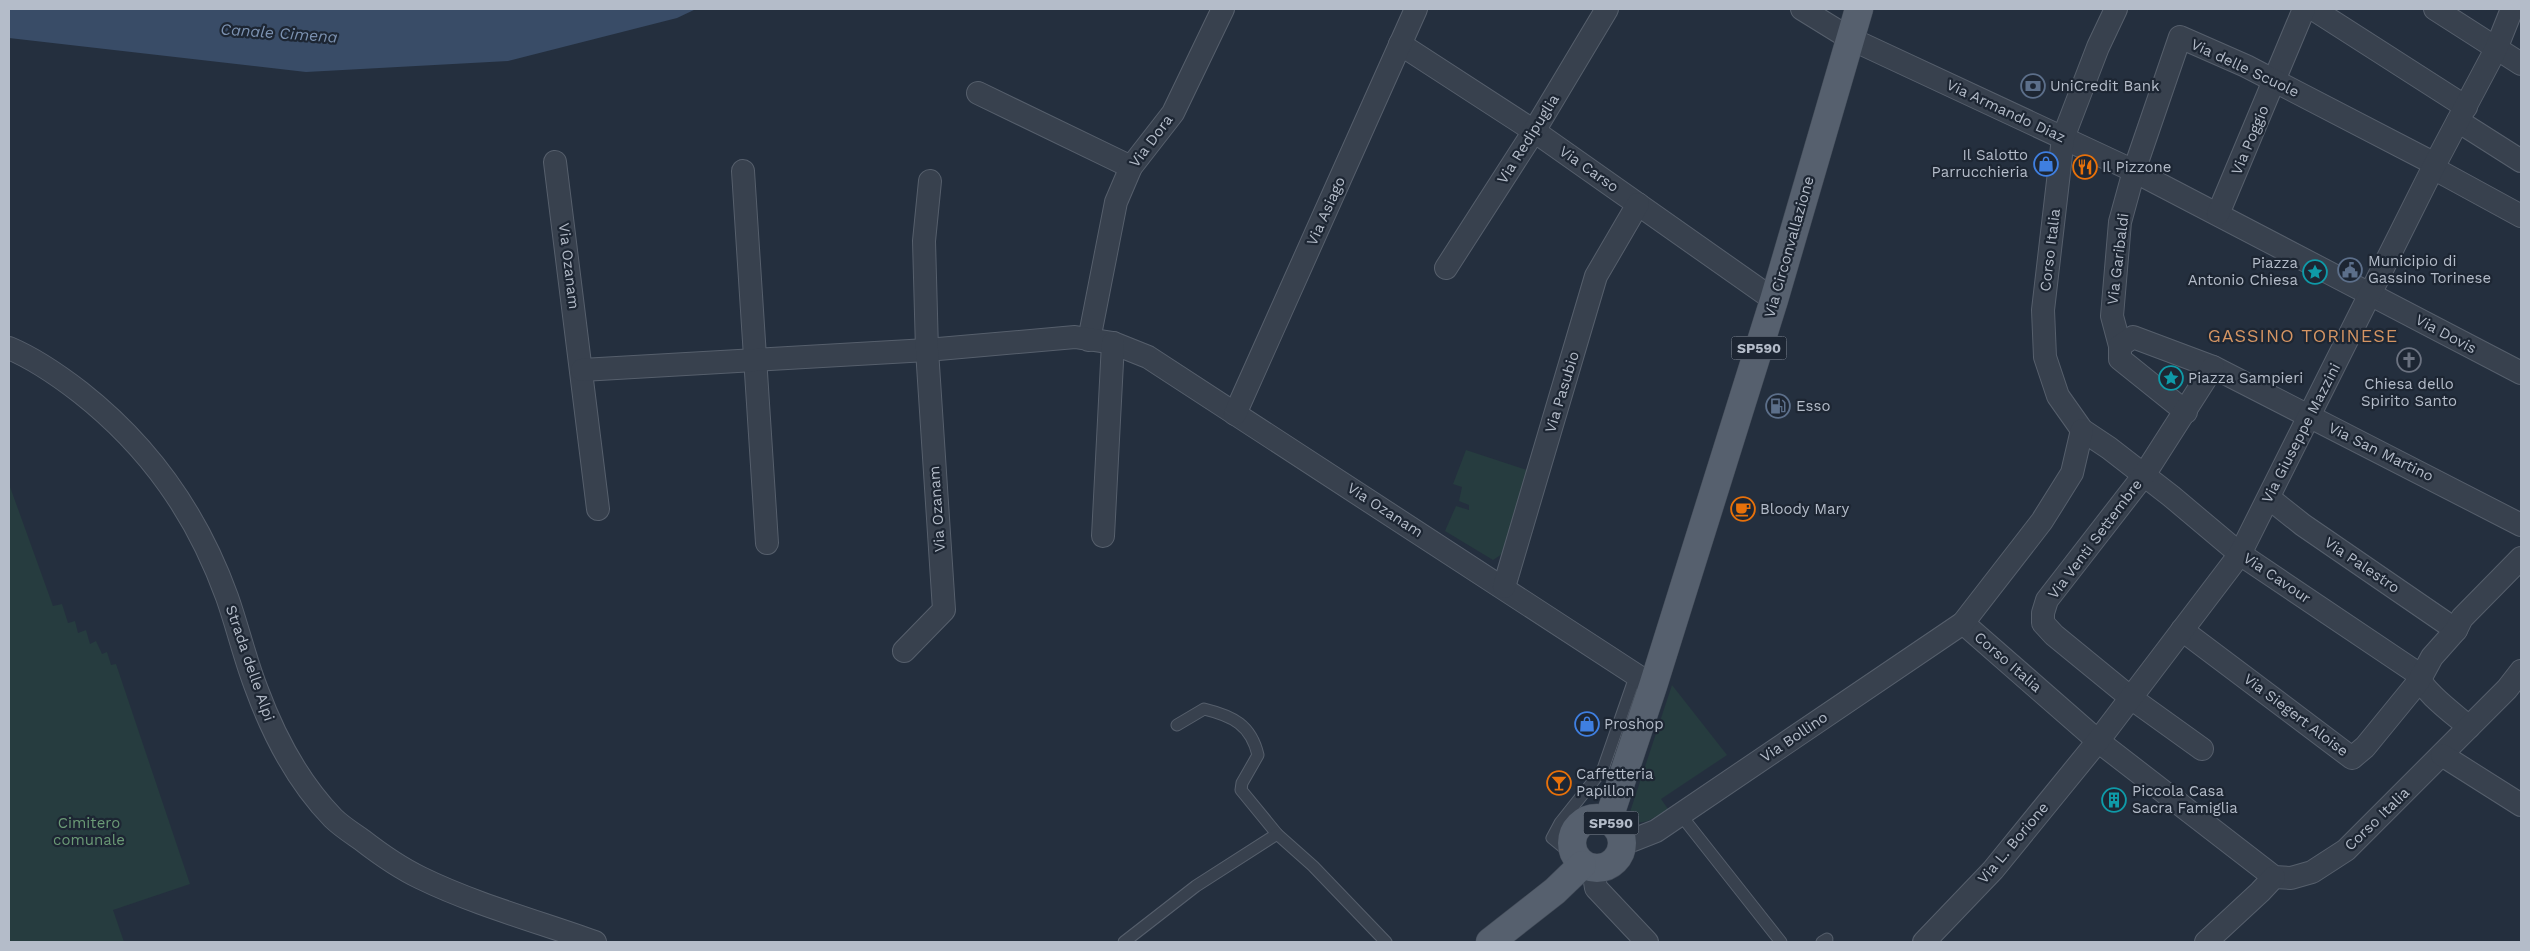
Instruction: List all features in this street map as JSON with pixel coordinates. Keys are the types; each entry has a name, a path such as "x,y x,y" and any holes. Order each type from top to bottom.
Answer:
{"main road":[{"name":"Via Circonvallazione","path":"1644,680 1774,300 1858,9"},
{"name":"SP590","path":"1608,820 1644,680"},
{"name":"SP590","path":"1593,818 1608,820 1616,826 1621,835 1622,844 1621,851 1613,863 1600,869 1583,863 1571,840 1578,826 1593,818"},
{"name":"SP590","path":"1490,942 1555,891 1583,863"}],"street":[{"name":"Via Dora","path":"1089,340 1116,202 1131,166 1173,113 1223,9"},
{"name":"Via Asiago","path":"1235,414 1416,9"},
{"name":"Via Redipuglia","path":"1446,268 1534,130 1607,9"},
{"name":"Via Armando Diaz","path":"1802,9 1849,38 2134,171 2372,294"},
{"name":"Corso Italia","path":"2116,9 2098,47 2063,138 2043,310 2045,356 2058,396 2082,430 2072,473 2042,521 1962,623 2098,741 2274,876 2290,878 2312,872 2346,850 2507,689 2521,671"},
{"name":"Via Poggio","path":"2218,214 2304,9"},
{"path":"2313,9 2462,114 2521,161"},
{"path":"2435,9 2496,50 2521,64"},
{"name":"Via Giuseppe Mazzini","path":"2098,741 2240,554 2372,294 2434,166 2496,50 2512,9"},
{"name":"Via delle Scuole","path":"2134,171 2180,37 2275,81 2434,166 2521,216"},
{"name":"Via Carso","path":"1400,44 1534,130 1774,300"},
{"path":"978,93 1131,166"},
{"name":"Via Ozanam","path":"555,162 598,509"},
{"path":"743,171 767,542"},
{"name":"Via Garibaldi","path":"2120,346 2112,316 2114,281 2120,222 2134,171"},
{"name":"Via Ozanam","path":"904,652 944,610 927,350 924,241 930,181"},
{"name":"Via Pasubio","path":"1504,587 1596,276 1638,204"},
{"name":"Via Dovis","path":"2372,294 2521,373"},
{"name":"Via Ozanam","path":"582,370 927,350 1075,337 1113,343 1148,358 1504,587 1644,680"},
{"path":"2133,338 2213,367 2186,412 2120,359 2120,346 2133,338"},
{"path":"1103,536 1113,343"},
{"name":"Strada delle Alpi","path":"9,348 56,374 94,404 142,449 166,480 190,517 213,561 228,599 257,690 276,734 295,770 334,819 382,856 421,878 595,942"},
{"name":"Via San Martino","path":"2213,367 2521,525"},
{"name":"Via Venti Settembre","path":"2186,412 2144,475 2047,600 2042,613 2043,623 2054,634 2131,698 2202,749"},
{"name":"Via Cavour","path":"2082,430 2144,475 2240,554 2414,671 2419,681 2469,727"},
{"name":"Via Palestro","path":"2268,498 2303,525 2456,630"},
{"path":"2419,681 2432,657 2456,630 2462,618 2521,558"},
{"name":"Via Bollino","path":"1622,844 1656,830 1962,623"},
{"name":"Via Siegert Aloise","path":"2182,630 2352,758 2364,747 2419,681"},
{"name":"Via L. Borione","path":"1924,942 1993,870 2098,741"},
{"path":"2442,755 2521,805"},
{"path":"1583,863 1596,888 1648,942"},
{"path":"2206,942 2260,892 2274,876"}],"lane":[{"path":"1583,863 1552,838 1560,823 1603,768 1644,680"},
{"path":"1177,725 1204,709 1223,714 1241,726 1254,738 1258,755 1242,783 1241,790 1277,834 1313,866 1382,941"},
{"path":"1680,814 1782,942"},
{"path":"1124,942 1196,886 1277,834"}],"green space":[{"path":"1466,450 1530,471 1508,550 1493,560 1445,531 1456,506 1469,510 1469,505 1459,501 1462,487 1453,484"},
{"name":"Cimitero comunale","path":"9,484 53,606 62,604 68,623 75,621 78,633 86,630 90,644 96,641 102,654 107,652 111,665 116,664 190,884 113,910 124,942 10,942"},
{"path":"1672,685 1727,755 1661,799 1668,809 1655,818 1646,822 1631,821 1630,812"}],"water":[{"name":"Canale Cimena","path":"9,9 696,9 677,18 508,61 306,72 9,38"}],"place":[{"name":"UniCredit Bank","path":"2033,86"},
{"name":"Il Salotto Parrucchieria","path":"2046,164"},
{"name":"Il Pizzone","path":"2085,167"},
{"name":"Municipio di Gassino Torinese","path":"2350,270"},
{"name":"Piazza Antonio Chiesa","path":"2315,272"},
{"name":"Chiesa dello Spirito Santo","path":"2409,360"},
{"name":"Piazza Sampieri","path":"2171,378"},
{"name":"Esso","path":"1778,406"},
{"name":"Bloody Mary","path":"1743,509"},
{"name":"Proshop","path":"1587,724"},
{"name":"Caffetteria Papillon","path":"1559,783"},
{"name":"Piccola Casa Sacra Famiglia","path":"2114,800"}],"district":[{"name":"GASSINO TORINESE","path":"2303,335"}]}
